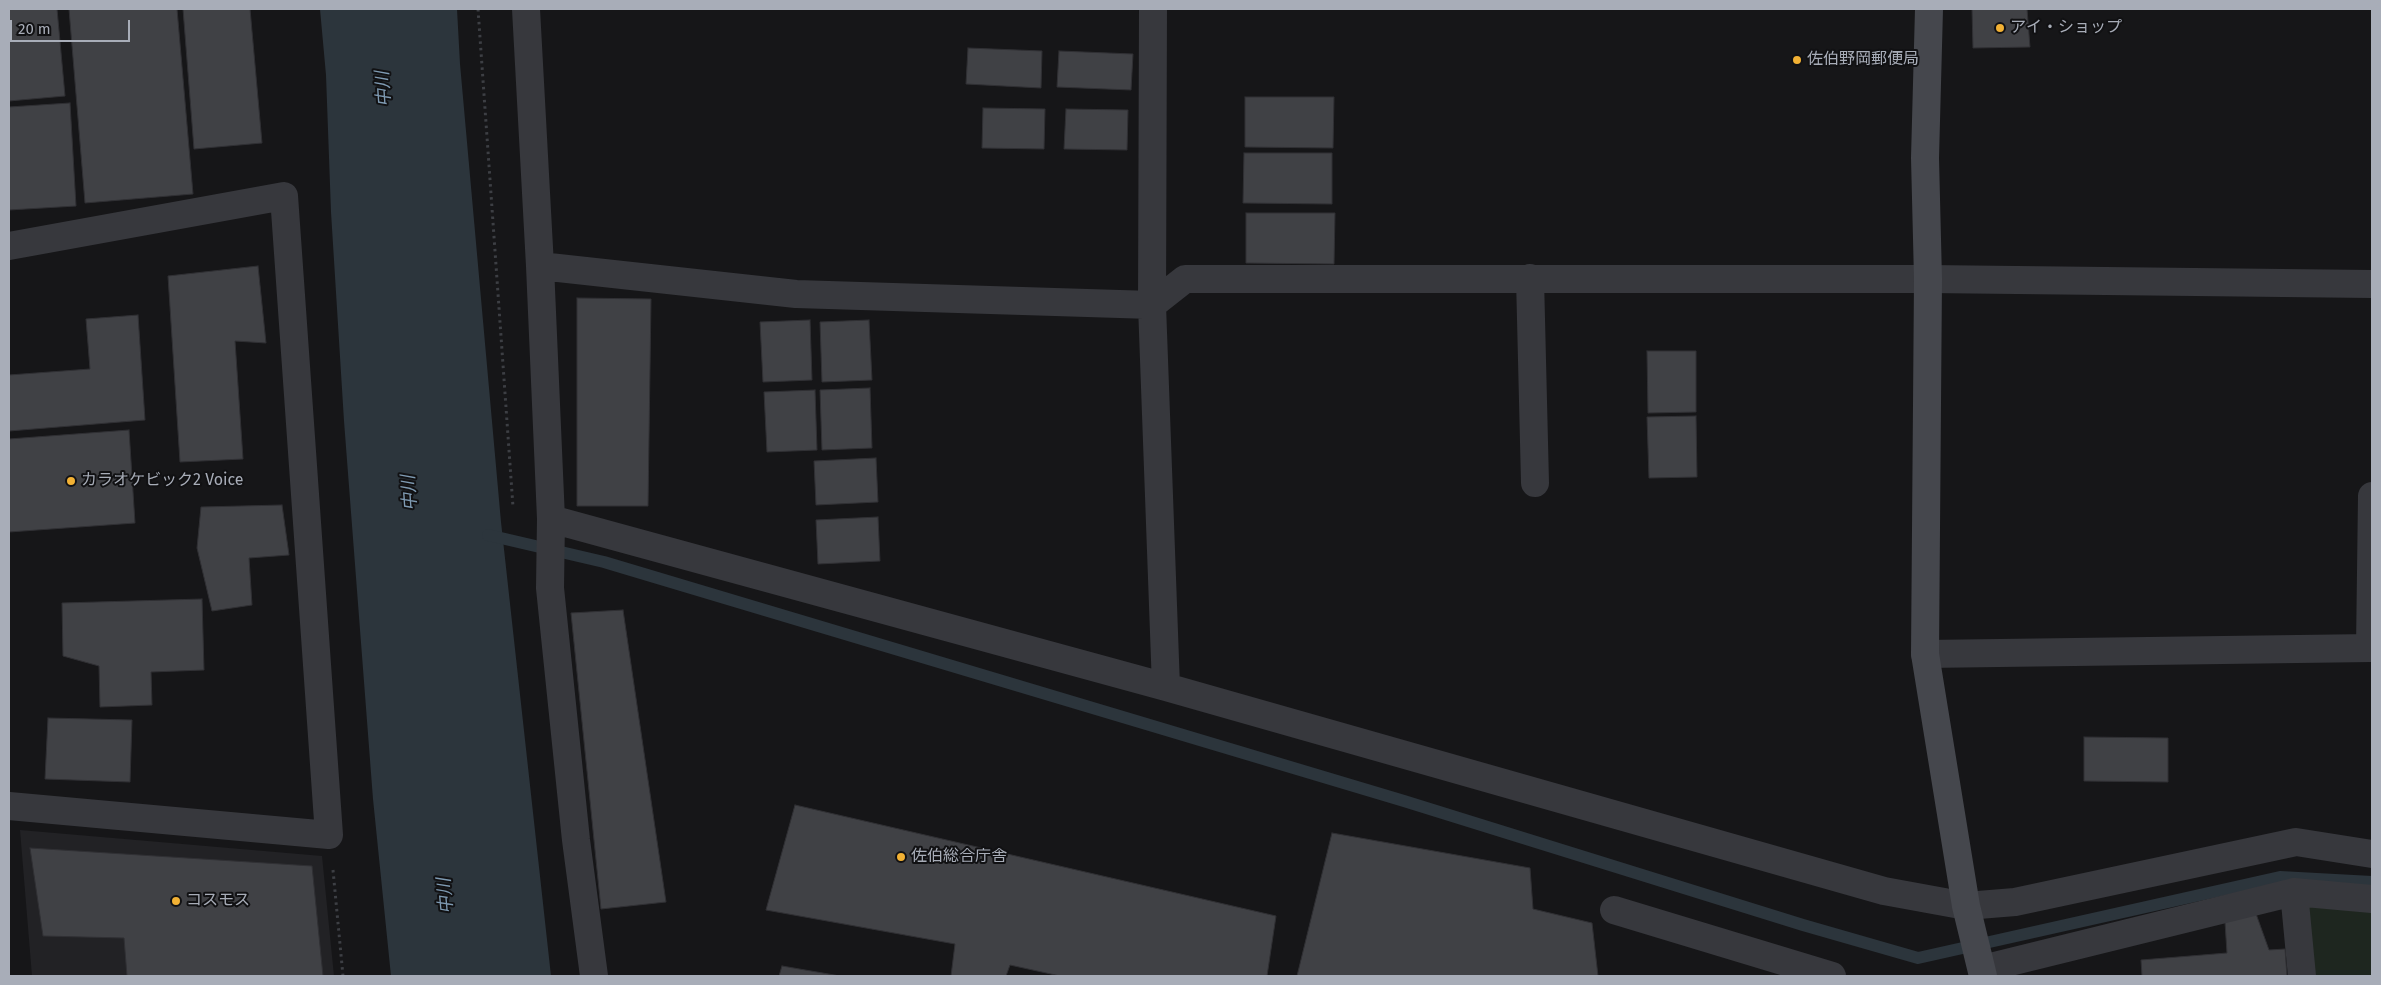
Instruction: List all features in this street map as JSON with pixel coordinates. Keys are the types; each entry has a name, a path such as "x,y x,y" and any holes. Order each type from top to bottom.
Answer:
{"street":[{"path":"526,9 540,266 551,525 550,588 576,840 594,976"},
{"path":"1153,9 1152,305 1166,687"},
{"path":"1929,9 1925,158 1928,279 1925,654 1969,916 1981,967 2294,892 2372,898"},
{"path":"9,246 284,196 330,835 9,806"},
{"path":"540,266 796,294 1152,305 1185,279 1928,279 2372,284"},
{"path":"1530,278 1534,483"},
{"path":"1925,654 2371,648 2372,496"},
{"path":"551,525 1166,687 1884,890 1969,916 2015,902 2296,842 2372,854"},
{"path":"2294,892 2302,976"},
{"path":"1614,910 1773,968 1832,976"}],"path":[{"path":"478,9 513,508"},
{"path":"330,835 343,976"}],"shaded area":[{"name":"コスモス","path":"20,830 322,856 334,976 32,976"},
{"path":"2303,902 2372,908 2372,976 2310,976"}],"water":[{"name":"中川","path":"320,9 457,9 460,64 501,522 551,976 391,976 373,799 344,421 331,212 326,75"}],"building":[{"path":"9,9 57,9 65,96 9,101"},
{"path":"69,9 177,9 193,194 85,203"},
{"path":"183,9 250,9 262,143 194,149"},
{"name":"アイ・ショップ","path":"1972,9 2027,9 2030,47 1973,48"},
{"path":"968,48 1042,51 1041,88 966,84"},
{"path":"1059,51 1133,54 1131,90 1057,87"},
{"path":"1245,97 1334,97 1333,148 1245,147"},
{"path":"70,103 76,206 9,210 9,107"},
{"path":"983,108 1045,109 1044,149 982,148"},
{"path":"1066,109 1128,110 1127,150 1064,149"},
{"path":"1244,153 1332,153 1332,204 1243,203"},
{"path":"1246,213 1335,213 1334,264 1246,263"},
{"path":"258,266 266,343 235,341 243,459 180,462 168,276"},
{"path":"577,298 651,299 648,506 577,506"},
{"path":"138,315 145,420 9,431 9,375 90,369 86,319"},
{"path":"810,320 812,380 763,382 760,322"},
{"path":"869,320 872,380 822,382 820,322"},
{"path":"1647,351 1696,351 1696,412 1648,413"},
{"path":"870,388 872,448 822,450 820,390"},
{"path":"815,390 817,450 767,452 764,392"},
{"path":"1696,416 1697,477 1649,478 1647,417"},
{"name":"カラオケビック2 Voice","path":"129,430 135,523 9,532 9,439"},
{"path":"876,458 878,502 816,505 814,461"},
{"path":"282,505 289,555 249,558 252,605 212,611 197,548 201,507"},
{"path":"878,517 880,561 818,564 816,520"},
{"path":"202,599 204,670 151,672 152,705 100,707 99,666 63,656 62,603"},
{"path":"623,610 666,902 601,909 571,613"},
{"path":"48,718 132,720 130,782 45,779"},
{"path":"2084,737 2168,738 2168,782 2084,781"},
{"name":"佐伯総合庁舎","path":"795,805 1276,916 1267,976 1060,976 1010,965 1006,976 951,976 955,944 766,910"},
{"path":"1332,833 1530,868 1533,909 1592,923 1598,976 1297,976"},
{"name":"コスモス","path":"30,848 312,866 323,976 127,976 124,938 43,936"},
{"path":"2255,911 2269,950 2285,949 2287,976 2142,976 2141,960 2227,953 2225,922"},
{"path":"782,966 840,976 779,976"}],"waterway":[{"path":"488,535 604,562 1404,801 1803,925 1918,958 2280,877 2372,882"}],"place":[{"name":"アイ・ショップ","path":"2000,28"},
{"name":"佐伯野岡郵便局","path":"1797,60"},
{"name":"カラオケビック2 Voice","path":"71,481"},
{"name":"佐伯総合庁舎","path":"901,857"},
{"name":"コスモス","path":"176,901"}]}
